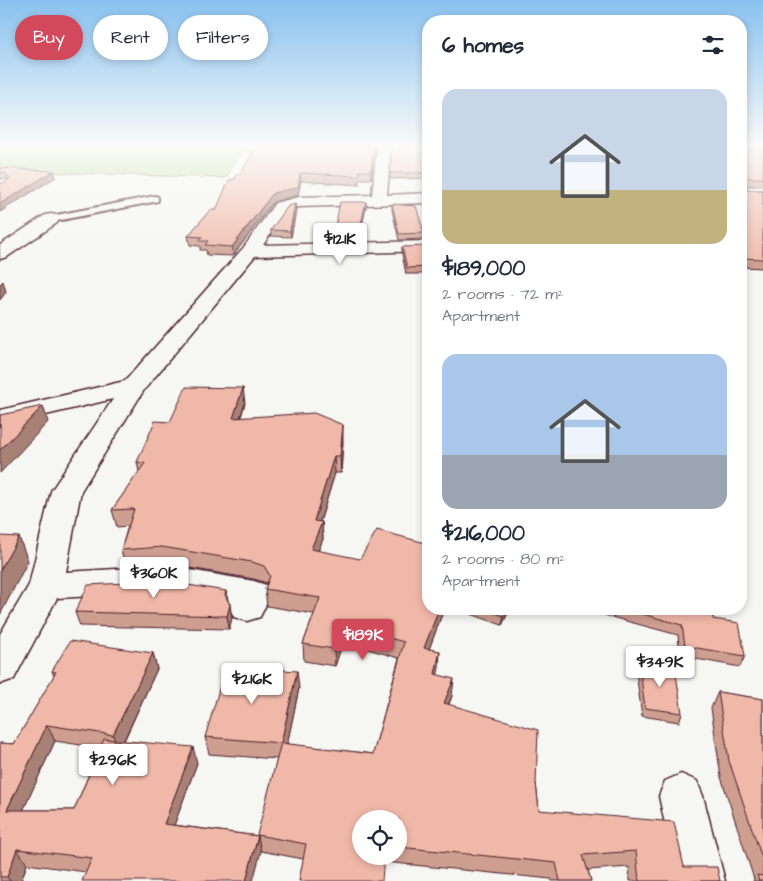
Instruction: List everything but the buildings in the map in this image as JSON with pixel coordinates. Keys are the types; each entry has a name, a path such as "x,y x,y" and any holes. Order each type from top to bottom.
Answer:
{"street":[{"path":"379,200 380,187"},
{"path":"0,668 46,586 66,491 134,386 250,251 281,206 301,195 379,200 422,198"},
{"path":"0,252 51,219"},
{"path":"0,238 19,238"},
{"path":"250,251 422,246"},
{"path":"0,418 134,386"},
{"path":"46,586 166,579 254,594 248,607"},
{"path":"680,796 701,881"}],"lane":[{"path":"51,219 155,199"}]}
